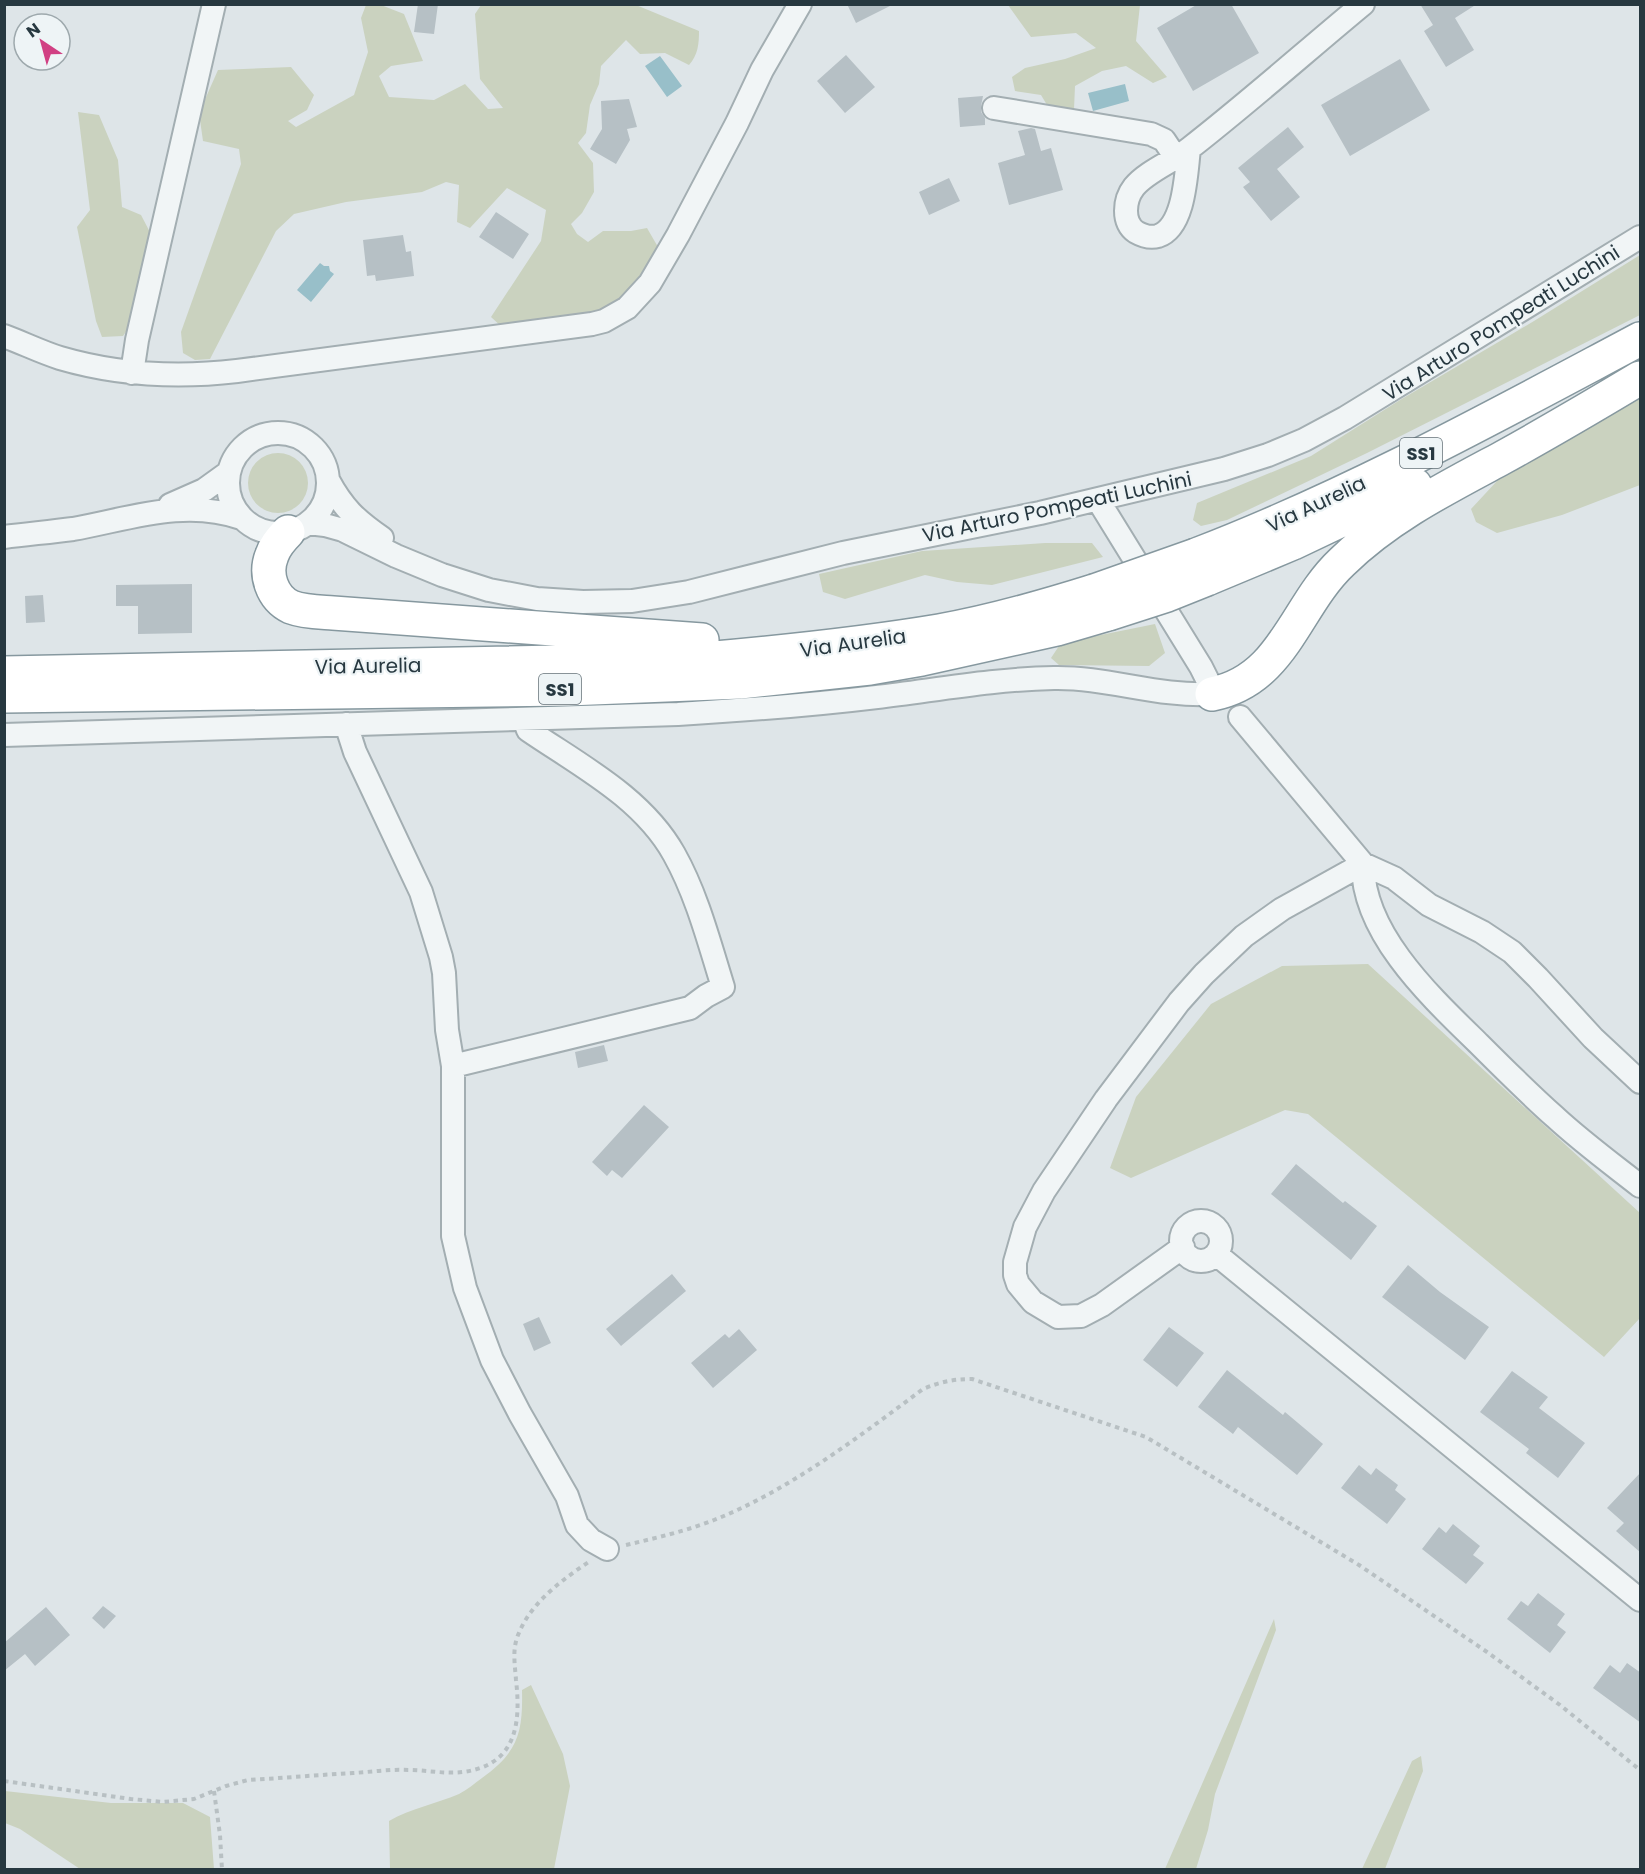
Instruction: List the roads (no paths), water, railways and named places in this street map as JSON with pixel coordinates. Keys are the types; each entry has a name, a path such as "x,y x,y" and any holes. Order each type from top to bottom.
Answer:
{"highway":[{"name":"Via Aurelia","path":"4,673 704,659 815,649 941,631 1039,607 1101,603 1167,595 1202,567 1288,518 1468,430 1641,339"},
{"name":"Via Aurelia","path":"1202,567 1275,552 1350,517 1641,368"},
{"path":"1212,694 1244,684 1263,669 1281,648 1325,579 1347,556 1389,523 1434,494 1543,435 1641,378"},
{"path":"298,527 278,542 268,566 274,592 284,603 296,609 333,614 681,639 737,639 881,629 941,631"},
{"name":"Via Aurelia","path":"4,696 568,688 740,682 861,669 922,659 1023,637 1101,603"}],"street":[{"path":"132,373 214,4"},
{"path":"4,336 58,357 96,367 132,373 182,375 237,371 592,324 617,315 635,301 657,272 800,4"},
{"path":"994,108 1151,134 1182,153 1363,4"},
{"name":"Via Arturo Pompeati Luchini","path":"298,527 343,530 396,556 442,574 489,590 537,600 632,601 689,592 843,553 1098,500 1248,463 1304,440 1345,418 1641,237"},
{"path":"145,513 194,509 226,512 263,531 275,533 298,527 319,511 326,496 328,480 324,464 316,451 304,440 290,434 274,433 258,436 245,445 235,457 229,472 228,488 232,504 241,518"},
{"path":"4,537 73,529 145,513 190,497 229,472"},
{"name":"Via Arturo Pompeati Luchini","path":"328,480 349,513 422,566"},
{"path":"4,735 678,714 764,709 1003,681 1053,678 1099,681 1180,694 1212,694 1201,667 1098,500"},
{"path":"1240,717 1363,864 1394,878 1429,905 1482,932 1512,952 1539,978 1593,1038 1641,1082"},
{"path":"453,1066 690,1008 723,987 694,896 673,852 650,821 615,788 528,730 524,719"},
{"path":"346,724 355,752 410,865 432,924 444,973 447,1030 453,1066 453,1236 465,1288 492,1360 567,1496 577,1525 591,1540 607,1550"},
{"path":"1363,864 1363,876 1377,921 1402,962 1420,985 1556,1119 1641,1186"},
{"path":"1183,1247 1102,1305 1081,1316 1058,1317 1034,1302 1018,1284 1015,1275 1015,1262 1025,1227 1044,1191 1106,1099 1179,1002 1204,974 1244,936 1282,909 1363,864"},
{"path":"1203,1221 1214,1226 1221,1236 1220,1249 1211,1258 1198,1260 1191,1258 1183,1247 1181,1241 1186,1228 1191,1224 1203,1221"},
{"path":"1216,1254 1641,1600"}],"water":[{"path":"660,56 682,86 667,97 645,66"},
{"path":"1125,84 1129,101 1093,111 1088,93"},
{"path":"320,263 329,266 330,271 334,274 311,302 297,290"}]}
